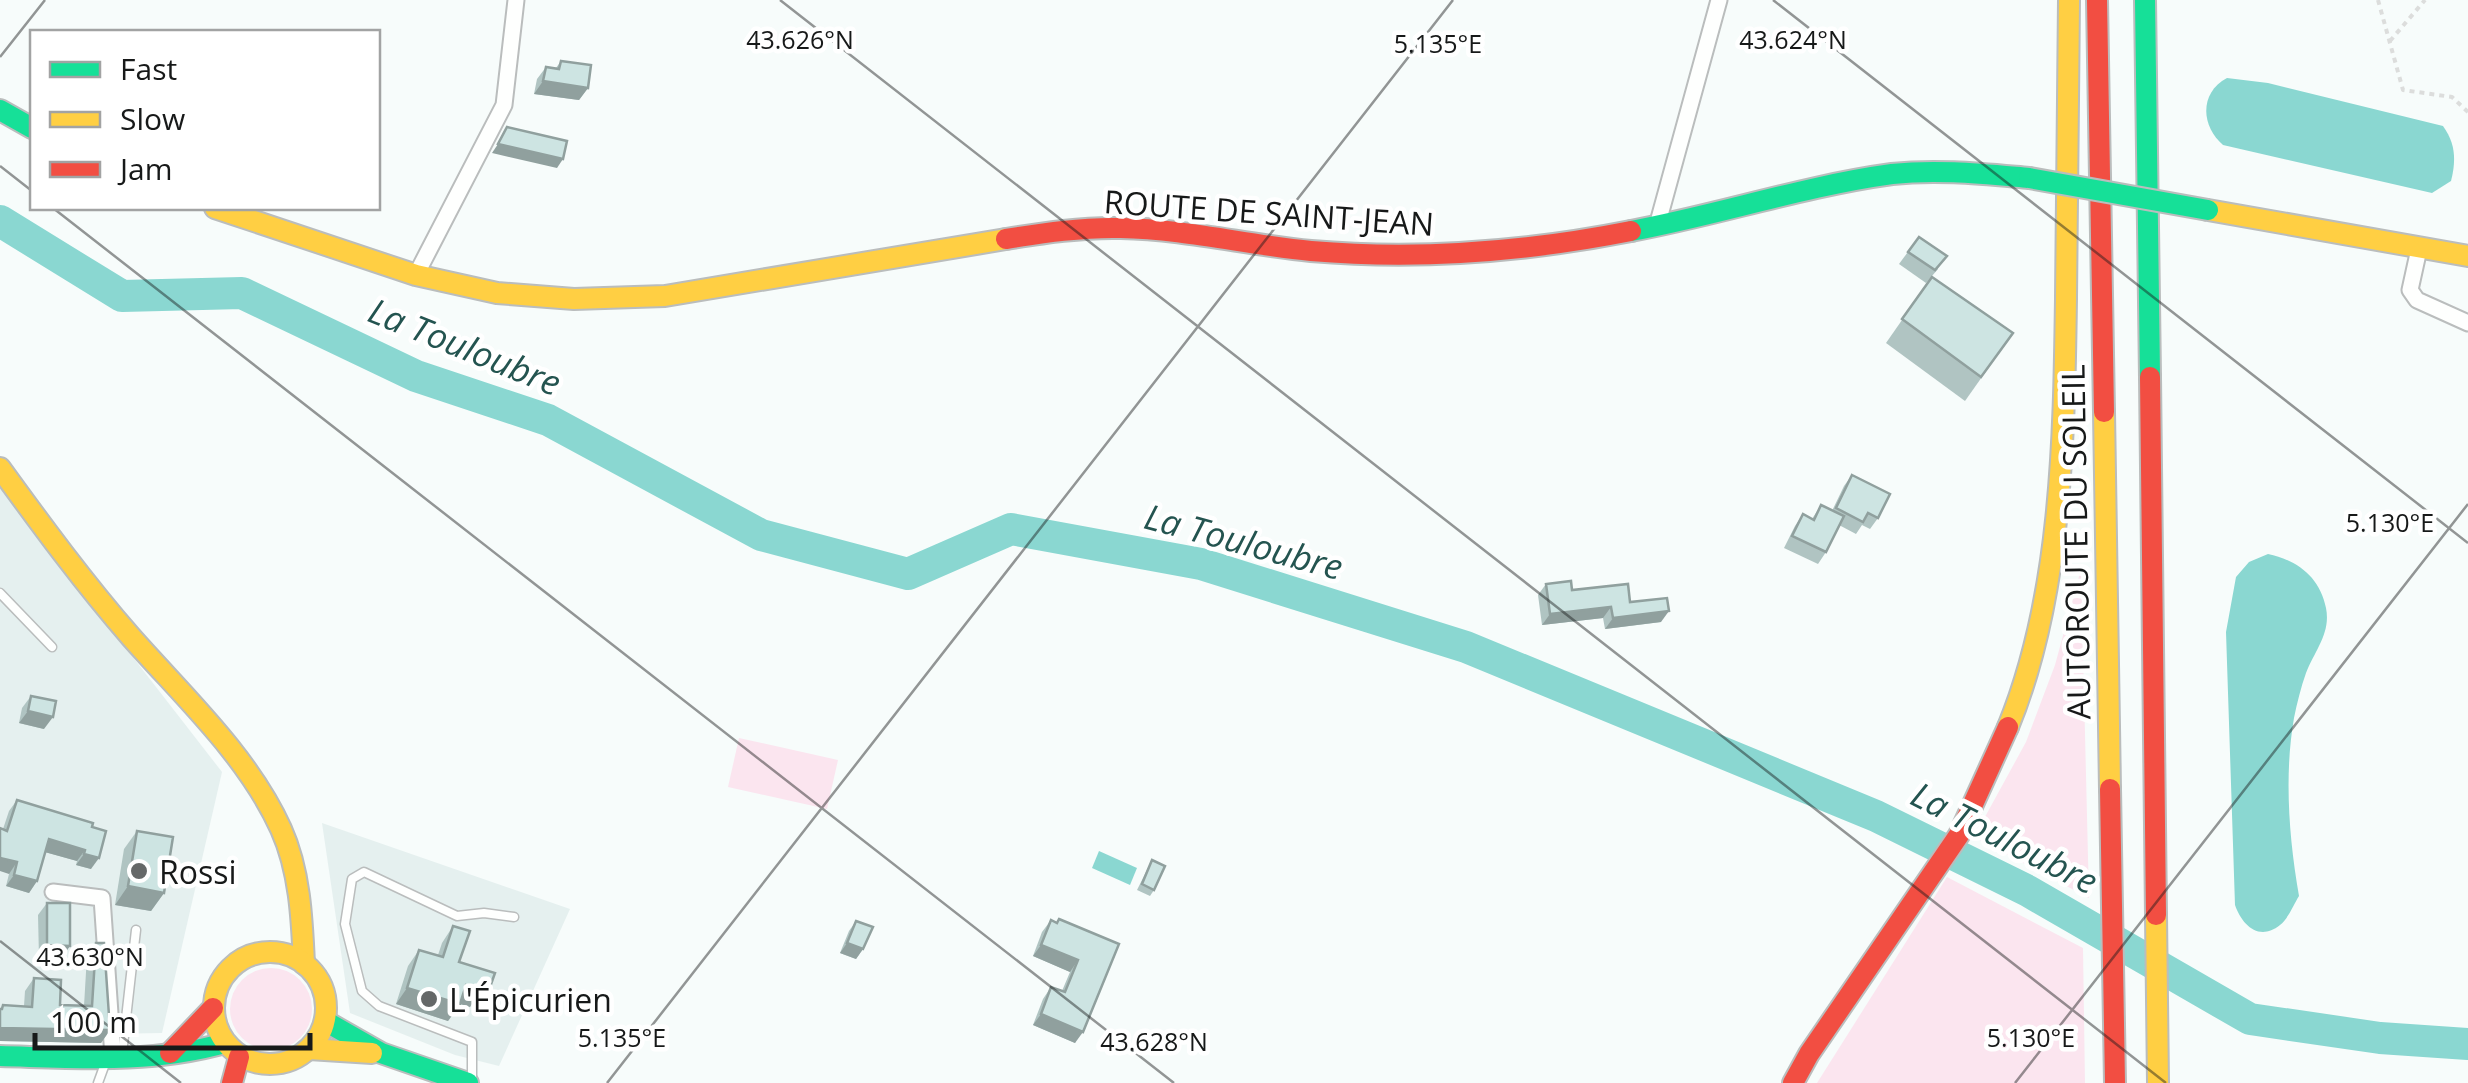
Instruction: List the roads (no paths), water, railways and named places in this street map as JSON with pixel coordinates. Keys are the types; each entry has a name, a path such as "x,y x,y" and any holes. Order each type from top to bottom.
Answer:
{"main road":[{"path":"1793,1083 1959,834 1985,784 2024,690 2041,626 2064,435 2069,0"},
{"name":"AUTOROUTE DU SOLEIL","path":"2097,0 2114,1083"},
{"path":"2145,0 2158,1083"},
{"path":"0,110 30,127"},
{"name":"ROUTE DE SAINT-JEAN","path":"221,210 416,276 497,294 574,299 666,296 1050,232 1122,228 1312,250 1428,256 1561,245 1830,185 1894,174 1956,170 2029,178 2468,256"},
{"path":"0,468 115,619 236,761 280,827 294,866 304,964"},
{"path":"274,952 301,907"},
{"path":"274,952 304,964 323,990 325,1022 309,1049 294,1060 275,1064 256,1063 232,1050 216,1026 213,1008 225,973 238,960 256,953 274,952"},
{"path":"2157,1003 2170,1083"},
{"path":"170,1054 213,1008"},
{"path":"325,1022 381,1053 470,1083"},
{"path":"309,1049 381,1053"},
{"path":"0,1056 114,1057 232,1050"},
{"path":"232,1050 232,1083"}],"street":[{"path":"416,276 504,105 516,0"},
{"path":"1657,226 1720,0"},
{"path":"2419,249 2410,290 2417,300 2468,322"},
{"path":"53,892 102,898 114,1057"}],"lane":[{"path":"0,593 52,647"},
{"path":"470,1083 472,1042 379,1006 362,992 345,924 352,879 364,872 457,916 484,913 514,917"},
{"path":"98,1083 114,1057 136,930"}],"water":[{"path":"2227,78 2268,83 2443,126 2454,153 2451,181 2432,193 2223,145 2210,129 2206,110 2211,92"},
{"path":"2268,554 2298,566 2313,579 2323,597 2327,617 2302,684 2291,740 2289,807 2299,896 2283,922 2265,932 2247,925 2235,905 2226,632 2236,577 2249,562"},
{"path":"1099,851 1137,868 1130,885 1092,868"}],"waterway":[{"name":"La Touloubre","path":"0,221 122,296 242,293 416,376 548,420 761,535 908,574 1011,529 1201,564 1466,647 1876,816 2028,891 2250,1019 2380,1038 2468,1044"}],"place":[{"name":"Rossi","path":"139,871"},
{"name":"L'Épicurien","path":"429,999"}]}
